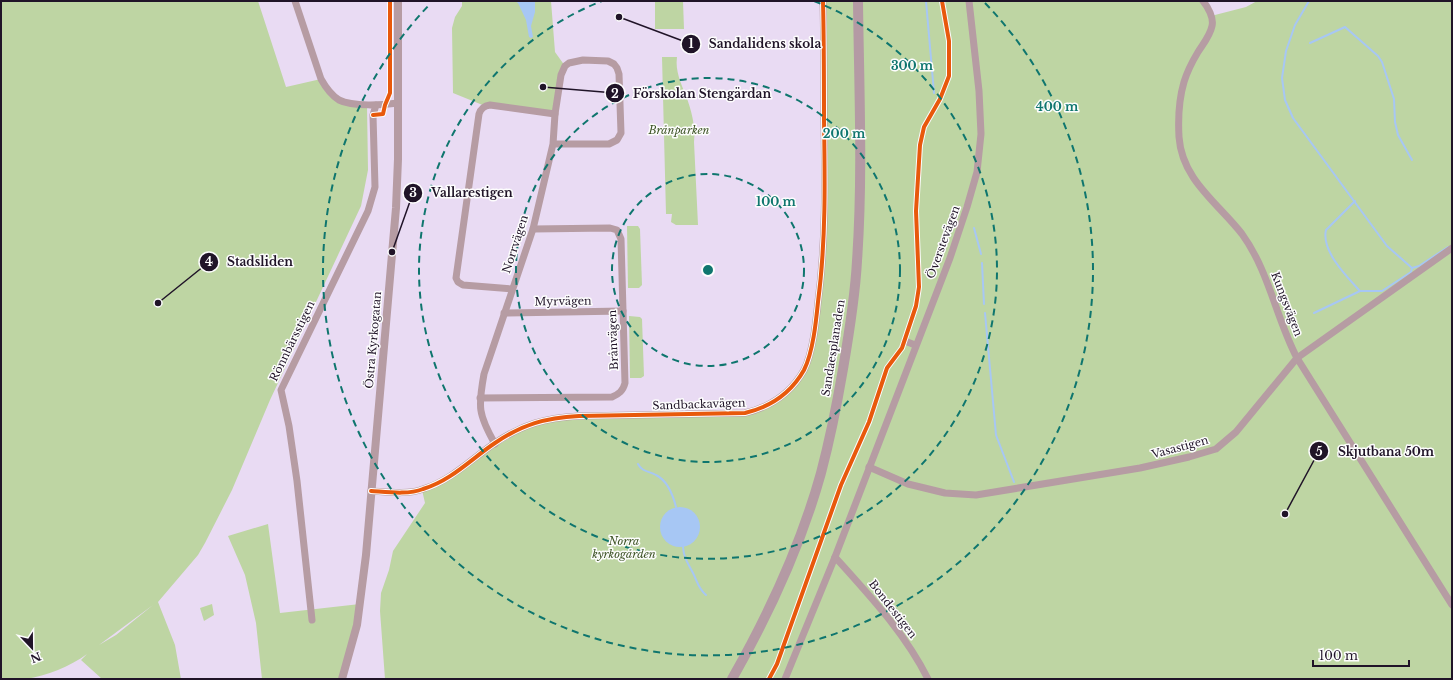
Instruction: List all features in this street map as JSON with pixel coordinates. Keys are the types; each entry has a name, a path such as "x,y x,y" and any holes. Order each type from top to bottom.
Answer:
{"main road":[{"name":"Sandaesplanaden","path":"732,679 748,652 775,598 799,539 821,473 838,397 851,322 857,261 859,194 858,1"}],"street":[{"path":"296,1 321,79 326,89 339,100 347,103 376,105 398,103"},
{"name":"Östra Kyrkogatan","path":"342,679 357,625 366,556 396,202 398,1"},
{"name":"Sandbackavägen","path":"371,491 406,492 422,490 446,480 516,430 538,421 557,417 745,413 761,409 780,398 799,378 804,368 815,327 822,262 826,186 823,1"},
{"name":"Överstevägen","path":"785,679 835,557 915,345 950,258 977,172 981,134 979,91 969,1"},
{"name":"Kungsvägen","path":"1203,1 1211,16 1212,25 1208,36 1189,68 1181,95 1179,138 1186,164 1198,185 1242,234 1271,289 1289,342 1297,358 1452,605"},
{"name":"Norrvägen","path":"495,444 482,418 480,409 480,398 484,374 533,229 553,144 555,114 561,75 565,66 569,63 583,60 608,60 614,64 619,74 621,133 617,140 609,144 553,144"},
{"name":"Rönnbärsstigen","path":"312,620 297,480 289,426 281,390 368,211 375,187 373,116 376,105"},
{"path":"512,289 463,285 458,282 456,278 478,114 480,109 490,105 555,114"},
{"name":"Brånvägen","path":"480,398 612,397 623,389 625,383 621,239 617,230 610,228 533,229"},
{"name":"Vasastigen","path":"869,467 908,484 945,493 976,495 1140,468 1189,457 1216,449 1236,432 1297,358 1452,248"},
{"name":"Myrvägen","path":"504,313 623,311"},
{"path":"905,341 915,345"},
{"name":"Bondestigen","path":"835,557 882,610 905,641 928,679"}],"green space":[{"path":"1,1 258,1 286,87 321,79 339,100 367,105 368,170 361,206 270,400 232,490 205,543 198,555 158,602 175,645 181,679 102,679 81,660 87,654 58,670 42,676 23,679 1,679","holes":["153,605 116,635 99,645"]},
{"path":"462,1 551,1 555,52 565,66 555,114 485,106 453,93 452,28 455,17 462,6"},
{"path":"655,1 683,1 684,29 655,29"},
{"name":"Norra kyrkogården","path":"823,1 1203,1 1211,16 1246,7 1257,1 1452,1 1452,679 385,679 380,611 381,593 389,570 393,551 425,503 422,490 538,421 745,413 780,398 805,368 821,282"},
{"name":"Brånparken","path":"662,57 677,57 679,77 693,118 698,225 676,225 671,222 672,214 666,214"},
{"path":"627,226 638,226 640,229 642,285 639,288 628,288"},
{"path":"629,316 640,317 642,319 644,376 641,378 630,378"},
{"path":"268,524 280,613 360,604 342,679 262,679 256,623 245,575 228,536"},
{"path":"212,604 214,615 204,621 200,608"}],"water":[{"path":"515,1 535,1 535,12 531,26 533,37 531,38 529,37 526,20 518,3"},
{"path":"676,507 684,507 691,510 697,516 700,527 697,538 691,544 684,547 676,547 669,544 663,538 660,531 660,523 663,516 669,510"}],"waterway":[{"path":"926,1 934,93"},
{"path":"1309,1 1295,25 1286,51 1282,78 1285,100 1293,118 1387,246 1412,268 1419,266 1448,247"},
{"path":"1310,43 1345,27 1378,56 1382,62 1394,99 1395,122 1398,135 1412,160"},
{"path":"1355,201 1326,230 1325,238 1331,255 1348,279 1360,291 1382,291 1411,272 1412,268"},
{"path":"974,228 981,254"},
{"path":"982,263 984,304"},
{"path":"1314,313 1360,291"},
{"path":"985,313 996,435 1014,482"},
{"path":"638,464 644,470 656,475 664,481 672,493 676,507"},
{"path":"683,547 686,561 700,588 706,595"}],"cycle path":[{"path":"373,115 383,114 390,93 390,1"},
{"path":"371,491 397,493 411,492 433,485 461,469 505,436 545,420 579,416 745,413 771,403 793,386 804,370 812,346 821,279 825,188 823,1"},
{"path":"769,679 777,664 841,485 869,422 887,368 902,348 916,306 919,287 916,211 920,145 924,127 940,99 949,76 949,41 942,1"}],"place":[{"name":"Sandalidens skola","path":"619,17"},
{"name":"Förskolan Stengärdan","path":"543,87"},
{"name":"Vallarestigen","path":"392,252"},
{"name":"Stadsliden","path":"158,303"},
{"name":"Skjutbana 50m","path":"1285,514"}]}
